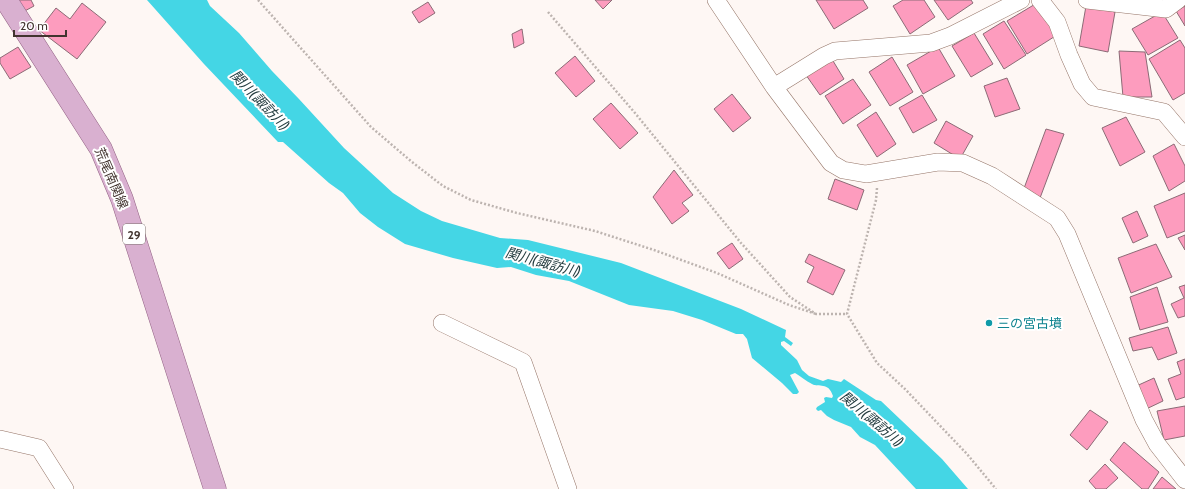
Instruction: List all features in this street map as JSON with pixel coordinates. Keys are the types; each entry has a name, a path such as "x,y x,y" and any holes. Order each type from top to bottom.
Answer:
{"main road":[{"name":"荒尾南関線","path":"6,0 101,149 107,163 122,199 215,489"}],"street":[{"path":"716,0 774,87 832,163 843,170 866,174 938,162 963,163 992,176 1057,218 1067,234 1144,420 1157,444 1185,480"},
{"path":"774,87 824,56 835,51 931,43 950,36 1021,0"},
{"path":"1040,0 1057,22 1069,55 1082,84 1093,97 1164,112 1185,137"},
{"path":"1087,0 1166,9 1178,0"},
{"path":"442,323 523,362 568,489"},
{"path":"0,439 39,448 64,489"}],"path":[{"path":"258,0 371,127 443,186 471,200 517,214 595,231 654,250 717,273 789,305 816,314 847,314"},
{"path":"548,12 635,113 741,243 790,297 816,314"},
{"path":"879,172 876,200 847,314 877,363 905,389 962,449 996,489"}],"water":[{"name":"関川(諏訪川)","path":"147,0 207,0 210,6 239,33 272,71 344,148 393,193 421,211 442,221 500,238 528,240 621,263 741,309 786,330 785,337 793,343 791,346 784,341 781,342 781,345 797,360 802,370 809,376 823,381 828,379 841,382 844,379 876,400 881,401 942,459 968,489 916,489 875,445 860,437 851,427 834,420 821,410 818,411 816,409 825,402 824,398 832,398 833,396 829,388 812,384 795,373 790,375 799,392 797,394 793,394 752,358 747,339 743,334 736,334 702,320 673,311 629,305 569,281 536,275 511,267 497,268 453,258 405,244 378,227 360,213 343,193 329,183 283,142 278,142 204,64"}],"building":[{"path":"13,0 31,0 34,6 21,13"},
{"path":"595,0 612,0 603,9"},
{"path":"816,0 863,0 868,8 834,29"},
{"path":"903,0 924,0 935,17 910,34 893,6"},
{"path":"934,0 971,0 973,3 948,20"},
{"path":"428,2 435,13 419,23 412,12"},
{"path":"82,3 106,22 77,59 39,30 56,8 70,19"},
{"path":"1037,3 1057,35 1027,54 1007,21"},
{"path":"1086,6 1115,12 1108,52 1079,46"},
{"path":"1185,6 1185,26 1176,11"},
{"path":"1162,12 1178,38 1148,55 1132,29"},
{"path":"1004,21 1026,55 1004,69 983,34"},
{"path":"522,29 524,43 514,48 512,34"},
{"path":"974,33 993,64 971,77 952,46"},
{"path":"1180,40 1185,48 1185,93 1173,100 1149,59"},
{"path":"18,47 31,67 10,79 0,63 0,58"},
{"path":"938,47 955,76 923,94 907,65"},
{"path":"827,51 844,79 820,95 801,68"},
{"path":"1119,51 1145,52 1152,97 1123,97"},
{"path":"575,56 595,81 576,97 555,73"},
{"path":"892,57 913,92 890,106 869,72"},
{"path":"1007,78 1020,109 995,117 984,86"},
{"path":"853,79 871,105 843,124 825,96"},
{"path":"732,94 751,118 733,132 714,109"},
{"path":"922,95 937,120 913,133 899,108"},
{"path":"611,103 638,133 620,149 593,119"},
{"path":"876,112 896,144 877,157 857,125"},
{"path":"1126,117 1145,152 1120,166 1102,128"},
{"path":"946,121 973,136 960,159 934,143"},
{"path":"1046,129 1064,134 1040,198 1023,191"},
{"path":"1174,144 1185,166 1185,181 1169,191 1153,156"},
{"path":"674,170 693,195 682,203 689,211 672,224 653,197"},
{"path":"835,179 864,190 857,210 828,199"},
{"path":"1185,193 1185,231 1167,238 1154,206"},
{"path":"1137,211 1148,236 1133,243 1122,218"},
{"path":"1185,235 1185,250 1178,238"},
{"path":"732,243 743,259 729,269 717,253"},
{"path":"1156,244 1172,277 1131,293 1118,258"},
{"path":"809,254 845,270 833,295 807,282 814,267 805,262"},
{"path":"1185,285 1185,316 1178,318 1171,304 1184,298 1179,287"},
{"path":"1157,287 1168,322 1140,330 1130,297"},
{"path":"1168,327 1177,353 1158,360 1152,347 1133,351 1129,338"},
{"path":"1185,359 1185,397 1176,400 1168,379 1181,374 1177,362"},
{"path":"1154,378 1163,401 1142,411 1132,388"},
{"path":"1185,406 1185,436 1164,440 1157,411"},
{"path":"1090,410 1108,422 1087,450 1070,435"},
{"path":"1124,442 1159,472 1148,489 1142,489 1110,460"},
{"path":"1105,464 1118,478 1106,489 1096,489 1089,481"},
{"path":"1162,477 1176,489 1153,489"}],"place":[{"name":"三の宮古墳","path":"989,323"}]}
